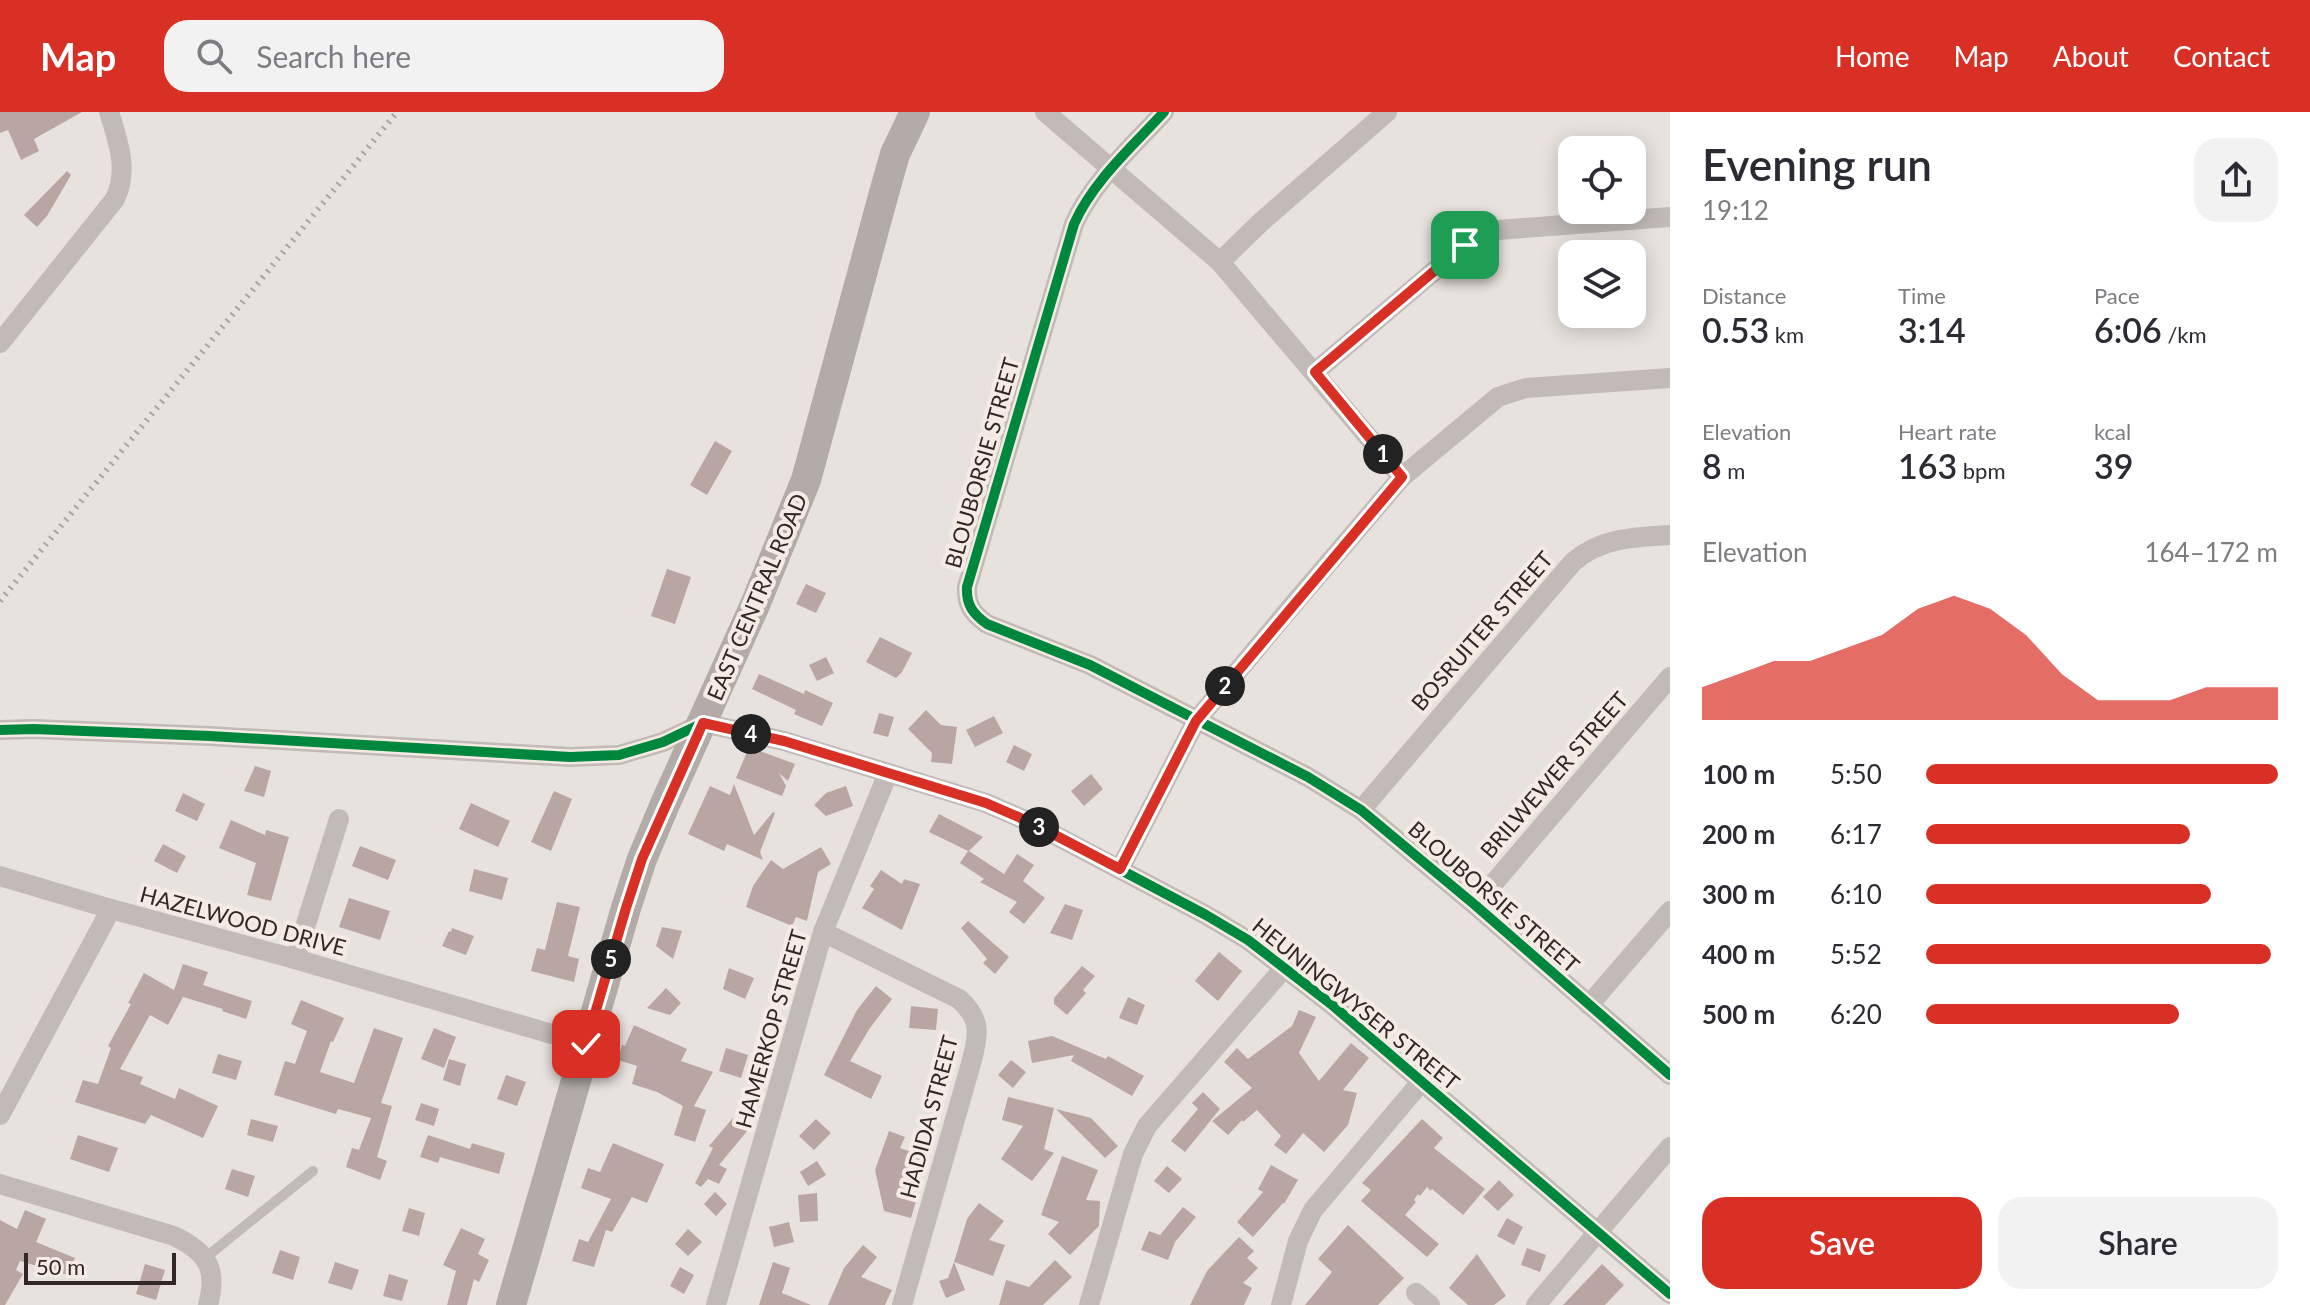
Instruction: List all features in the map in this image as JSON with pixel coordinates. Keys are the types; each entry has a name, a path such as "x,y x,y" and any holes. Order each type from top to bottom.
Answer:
{"street":[{"path":"0,343 115,199 123,173 109,112"},
{"name":"EAST CENTRAL ROAD","path":"511,1305 642,859 806,480 895,154 915,112"},
{"path":"1045,112 1220,262 1402,477"},
{"path":"1111,170 1164,112"},
{"path":"1220,262 1387,112"},
{"name":"BLOUBORSIE STREET","path":"1111,170 1079,212 1068,240 967,587 970,608 987,624 1090,665 1308,777 1361,810 1670,1075"},
{"path":"1315,372 1465,245 1487,233 1670,217"},
{"path":"1120,869 1196,721 1402,477 1483,408 1498,397 1514,391 1670,378"},
{"name":"BOSRUITER STREET","path":"1361,810 1573,562 1611,540 1670,535"},
{"name":"BRILWEWER STREET","path":"1475,905 1670,677"},
{"path":"0,730 210,736 570,757 619,755 663,742 703,723"},
{"name":"HEUNINGWYSER STREET","path":"703,723 784,741 986,803 1032,823 1231,929 1285,967 1670,1294"},
{"name":"HAMERKOP STREET","path":"716,1305 823,932 888,773"},
{"path":"295,959 339,819"},
{"path":"0,876 111,909"},
{"name":"HAZELWOOD DRIVE","path":"0,1115 111,909 586,1044"},
{"path":"1589,1005 1670,911"},
{"name":"HADIDA STREET","path":"823,932 959,999 973,1013 976,1021 972,1060 902,1305"},
{"path":"1089,1305 1133,1154 1147,1126 1285,967"},
{"path":"1281,1305 1298,1241 1313,1210 1422,1081"},
{"path":"1536,1305 1670,1147"},
{"path":"0,1184 174,1236 190,1244 209,1264 212,1289 208,1305"}],"lane":[{"path":"205,1258 313,1171"}],"building":[{"path":"0,112 82,112 34,139 39,151 21,160 8,130 0,133"},
{"path":"67,171 71,175 37,227 24,215"},
{"path":"715,441 732,451 707,495 690,485"},
{"path":"667,569 691,577 675,624 651,616"},
{"path":"806,584 826,593 816,613 796,604"},
{"path":"880,637 912,653 896,678 866,662"},
{"path":"826,657 834,673 817,681 809,665"},
{"path":"759,674 833,703 822,726 794,714 796,710 752,689"},
{"path":"926,710 941,725 957,727 952,764 931,762 932,753 908,729"},
{"path":"879,713 894,717 888,737 873,733"},
{"path":"994,716 1003,733 975,747 966,730"},
{"path":"1014,745 1032,754 1024,771 1006,762"},
{"path":"749,747 795,764 788,781 779,773 786,786 782,796 736,778"},
{"path":"255,766 271,771 264,797 244,791"},
{"path":"1091,774 1103,789 1084,806 1071,791"},
{"path":"734,784 754,835 775,813 760,852 763,860 727,844 724,851 688,834 710,786 730,795"},
{"path":"846,786 853,806 826,816 814,805 826,793"},
{"path":"554,791 572,799 551,851 531,842"},
{"path":"183,793 205,804 197,821 175,811"},
{"path":"471,803 510,821 498,847 459,829"},
{"path":"939,814 983,837 969,851 1004,874 1017,854 1034,865 1023,881 1045,898 1024,924 1009,912 1017,902 980,882 984,879 960,863 968,851 929,832"},
{"path":"231,820 265,835 266,830 289,837 271,901 247,895 256,863 219,848"},
{"path":"163,844 186,856 177,873 154,861"},
{"path":"360,846 396,860 388,880 352,866"},
{"path":"821,847 831,864 818,872 807,921 796,917 792,926 746,907 753,886 771,860 783,869"},
{"path":"474,869 508,878 502,900 469,891"},
{"path":"881,870 902,884 904,879 920,884 902,930 862,908 874,889 870,886"},
{"path":"349,898 390,911 380,940 339,927"},
{"path":"557,902 580,907 568,956 579,959 574,982 531,971 537,948 545,950"},
{"path":"1065,904 1083,910 1072,940 1050,933"},
{"path":"968,921 1009,957 995,974 983,963 987,959 961,928"},
{"path":"662,927 682,931 673,959 656,946"},
{"path":"452,928 474,936 466,955 442,946"},
{"path":"1219,952 1242,971 1218,1001 1195,981"},
{"path":"183,964 208,972 203,985 252,1001 246,1019 183,997 168,1025 150,1015 120,1069 143,1077 140,1084 175,1099 179,1088 218,1106 203,1138 151,1115 145,1124 75,1102 83,1080 98,1084 111,1048 108,1046 144,973 174,990"},
{"path":"1082,966 1095,976 1083,990 1086,993 1067,1015 1054,1004 1054,998"},
{"path":"729,968 754,978 745,999 723,989"},
{"path":"876,986 892,999 850,1061 882,1076 871,1099 824,1075 857,1010"},
{"path":"666,988 681,1003 670,1015 647,1008"},
{"path":"1128,997 1145,1005 1137,1025 1119,1018"},
{"path":"301,1000 344,1018 331,1041 320,1072 354,1083 374,1028 403,1038 381,1103 392,1106 377,1157 387,1161 380,1180 346,1167 352,1148 359,1150 371,1118 338,1109 336,1114 274,1095 285,1061 295,1064 307,1031 291,1024"},
{"path":"911,1006 938,1009 936,1030 909,1028"},
{"path":"1299,1010 1316,1017 1299,1053 1319,1081 1351,1043 1369,1058 1343,1090 1357,1093 1348,1125 1324,1152 1303,1133 1286,1154 1274,1145 1281,1136 1257,1110 1228,1135 1212,1121 1252,1088 1224,1062 1237,1048 1248,1059 1292,1026"},
{"path":"634,1025 687,1049 681,1061 713,1072 694,1106 706,1110 695,1142 674,1135 683,1106 657,1092 632,1084 637,1066 618,1060 622,1045 625,1046"},
{"path":"434,1028 456,1037 444,1068 421,1059"},
{"path":"1052,1036 1106,1059 1108,1056 1144,1076 1132,1096 1071,1061 1074,1055 1032,1063 1028,1041"},
{"path":"726,1048 748,1055 741,1078 719,1071"},
{"path":"218,1054 242,1061 236,1080 212,1073"},
{"path":"449,1059 466,1064 460,1086 443,1080"},
{"path":"1011,1060 1026,1072 1013,1088 998,1075"},
{"path":"506,1075 526,1082 517,1106 497,1099"},
{"path":"1203,1092 1220,1109 1185,1152 1171,1141 1198,1109 1192,1103"},
{"path":"1008,1097 1054,1108 1044,1149 1054,1153 1032,1181 1001,1159 1023,1126 1002,1120"},
{"path":"421,1103 439,1109 434,1126 415,1120"},
{"path":"1056,1109 1091,1118 1118,1146 1105,1158"},
{"path":"733,1118 748,1130 719,1165 727,1169 719,1184 708,1179 701,1187 695,1183 713,1148 709,1146"},
{"path":"251,1119 278,1126 273,1142 247,1135"},
{"path":"816,1119 831,1133 814,1150 799,1136"},
{"path":"1422,1119 1443,1138 1434,1148 1485,1189 1463,1215 1432,1189 1427,1187 1420,1196 1418,1194 1414,1200 1416,1202 1405,1215 1439,1244 1427,1257 1361,1201 1371,1190 1362,1183"},
{"path":"889,1131 905,1137 900,1148 922,1161 914,1185 917,1198 911,1218 884,1211 875,1170"},
{"path":"78,1135 118,1148 109,1172 70,1159"},
{"path":"428,1135 470,1149 472,1143 505,1153 499,1174 440,1157 438,1163 420,1157"},
{"path":"613,1143 664,1164 647,1203 632,1197 612,1232 606,1230 594,1267 572,1261 579,1239 588,1242 611,1199 581,1188 588,1168 600,1172"},
{"path":"1062,1156 1098,1170 1086,1200 1100,1201 1099,1226 1070,1255 1048,1234 1059,1222 1041,1215"},
{"path":"817,1161 826,1175 808,1186 800,1172"},
{"path":"1271,1165 1298,1180 1284,1204 1253,1237 1237,1222 1263,1192 1258,1189"},
{"path":"1167,1166 1182,1179 1169,1193 1154,1181"},
{"path":"232,1169 255,1176 248,1197 225,1189"},
{"path":"1499,1180 1514,1195 1498,1211 1483,1197"},
{"path":"715,1192 727,1204 716,1216 704,1204"},
{"path":"817,1193 818,1221 800,1222 798,1195"},
{"path":"979,1203 1004,1221 989,1240 1005,1245 993,1276 954,1262 967,1219"},
{"path":"1183,1207 1196,1217 1175,1242 1168,1260 1141,1250 1149,1231 1160,1235"},
{"path":"409,1208 425,1213 419,1236 402,1231"},
{"path":"25,1210 46,1219 36,1242 75,1258 68,1275 20,1261 16,1270 23,1274 5,1305 0,1305 0,1220 17,1229"},
{"path":"1507,1218 1523,1227 1514,1245 1497,1236"},
{"path":"789,1222 794,1242 774,1247 769,1227"},
{"path":"1348,1225 1404,1278 1378,1305 1305,1305 1332,1272 1318,1259"},
{"path":"461,1228 485,1239 478,1254 489,1260 479,1282 474,1279 467,1305 447,1305 456,1271 443,1265"},
{"path":"688,1229 702,1242 688,1256 675,1244"},
{"path":"1239,1237 1254,1251 1247,1258 1258,1268 1243,1283 1252,1288 1244,1305 1190,1305 1207,1271"},
{"path":"863,1245 877,1257 861,1277 892,1290 885,1305 828,1305 844,1268"},
{"path":"1527,1248 1546,1255 1540,1272 1521,1265"},
{"path":"280,1250 300,1257 293,1280 272,1273"},
{"path":"1477,1254 1506,1296 1494,1305 1468,1305 1449,1288"},
{"path":"1055,1260 1072,1277 1043,1305 999,1305 1006,1280 1029,1287"},
{"path":"335,1262 359,1270 352,1290 328,1283"},
{"path":"773,1262 790,1268 782,1293 811,1305 759,1305"},
{"path":"954,1262 965,1290 946,1298 939,1281 948,1278"},
{"path":"145,1264 165,1270 156,1300 136,1294"},
{"path":"1602,1264 1624,1285 1605,1305 1563,1305"},
{"path":"680,1267 694,1275 684,1294 670,1286"},
{"path":"389,1274 408,1280 402,1301 383,1296"}],"railway":[{"path":"0,601 397,112"}],"cycle path":[{"path":"1164,112 1103,179 1074,224 967,587 971,608 987,624 1090,665 1308,777 1361,810 1670,1075"},
{"path":"0,730 210,736 570,757 619,755 663,742 703,723 784,741 986,803 1032,823 1248,940 1331,1004 1670,1294"}],"route":[{"path":"586,1044 642,859 703,723 784,741 986,803 1120,869 1196,721 1402,477 1315,372 1465,245"}]}
